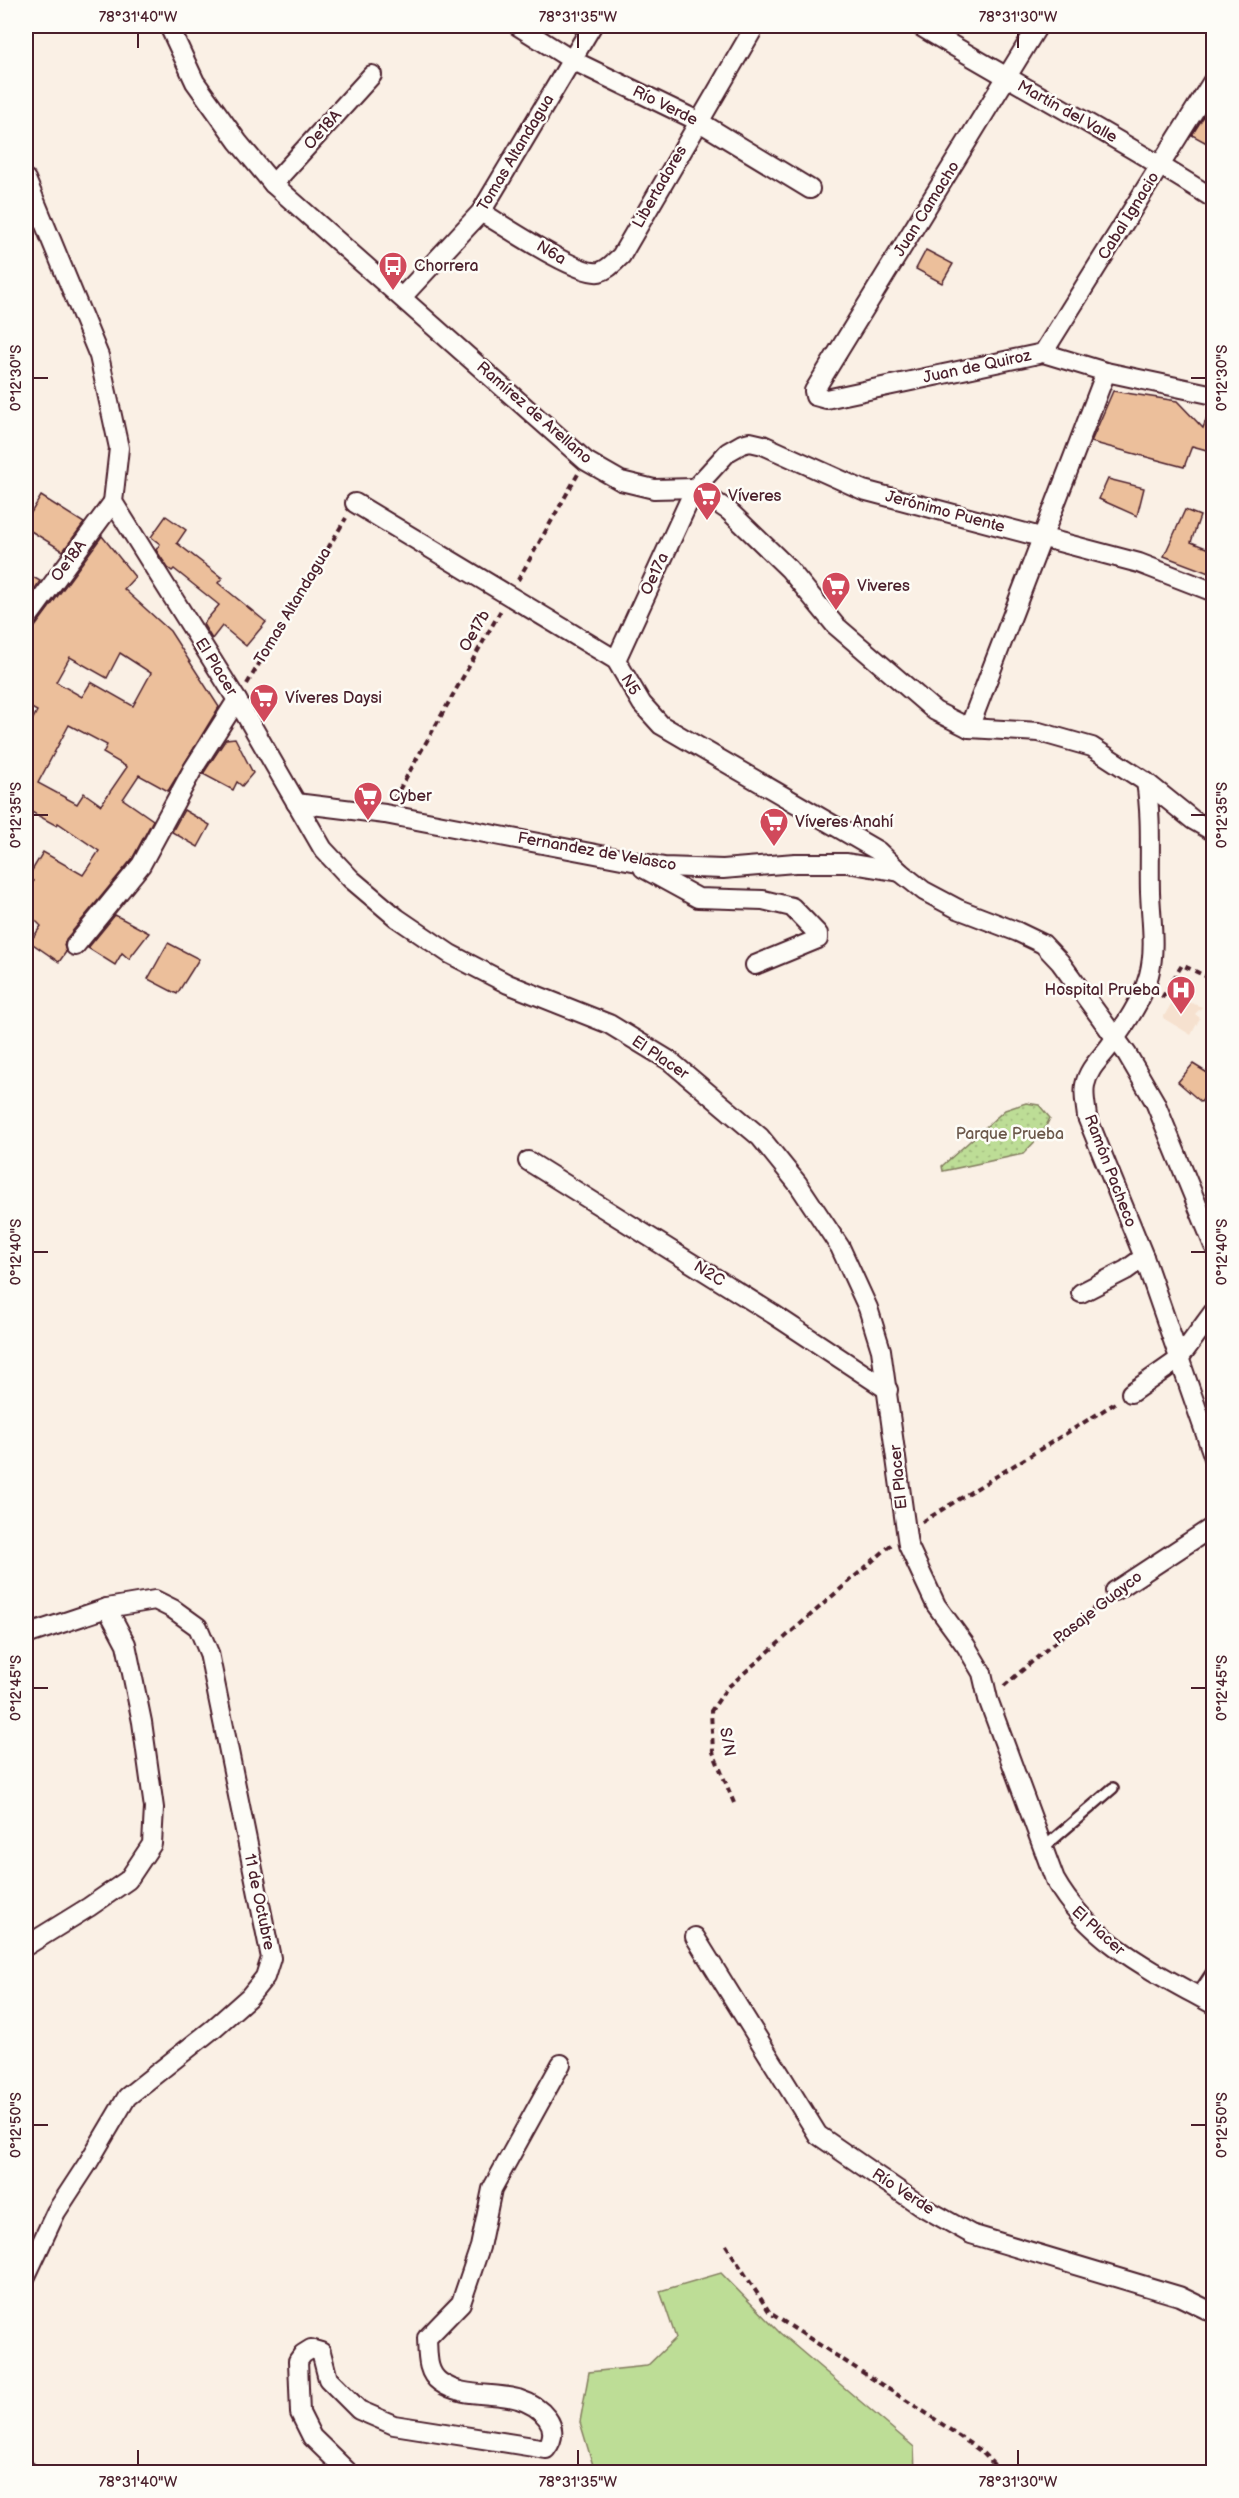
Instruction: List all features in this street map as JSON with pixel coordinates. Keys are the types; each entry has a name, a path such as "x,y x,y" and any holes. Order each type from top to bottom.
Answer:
{"street":[{"name":"Ramírez de Arellano","path":"170,26 195,82 238,142 273,184 586,460 621,481 654,489 695,488"},
{"name":"Río Verde","path":"518,26 572,60 698,121 810,189"},
{"name":"Tomas Altandagua","path":"402,297 481,212 592,26"},
{"name":"Libertadores","path":"621,256 755,26"},
{"name":"Martín del Valle","path":"920,26 1007,79 1161,165 1214,200"},
{"name":"Juan Camacho","path":"814,391 1038,26"},
{"name":"Oe18A","path":"273,184 372,75"},
{"name":"Cabal Ignacio","path":"1043,353 1214,79"},
{"path":"26,179 99,356 119,448 113,502"},
{"name":"N6a","path":"481,212 574,267 596,273 607,270 621,256"},
{"name":"Juan de Quiroz","path":"814,391 815,396 825,399 1043,353 1106,372 1214,395"},
{"path":"969,728 1106,372"},
{"name":"Jerónimo Puente","path":"695,488 728,452 750,442 764,445 863,490 1139,563 1214,592"},
{"path":"695,488 729,511 789,569 835,625 935,711 969,728 1039,732 1092,747 1146,782 1193,820 1214,832"},
{"name":"Oe17a","path":"615,660 695,488"},
{"name":"Oe18A","path":"26,620 113,502"},
{"name":"El Placer","path":"113,502 237,700 323,849 351,879 397,918 450,954 507,984 609,1024 670,1061 760,1137 798,1184 840,1247 868,1308 881,1350 888,1390 900,1472 905,1532 909,1545 936,1605 966,1646 982,1673 988,1699 1054,1880 1067,1902 1090,1927 1126,1957 1214,2005"},
{"name":"N5","path":"355,503 615,660 642,704 661,725 878,851 924,891 958,909 1043,944 1060,962 1134,1063 1155,1102 1214,1246"},
{"path":"75,946 141,865 193,769 237,700"},
{"name":"Ramón Pacheco","path":"1146,782 1151,809 1150,891 1153,946 1150,974 1142,994 1116,1038 1092,1067 1085,1083 1084,1097 1088,1116 1144,1257 1214,1458"},
{"name":"Fernandez de Velasco","path":"296,803 385,814 664,867 723,869 795,863 847,863 900,872"},
{"path":"629,860 698,898 763,900 792,907 818,934 818,939 755,965"},
{"name":"N2C","path":"528,1161 773,1314 888,1390"},
{"path":"1081,1293 1126,1270 1144,1257"},
{"path":"1131,1393 1178,1360 1214,1311"},
{"name":"Pasaje Guayco","path":"1115,1591 1214,1526"},
{"name":"11 de Octubre","path":"26,1635 107,1608 155,1600 173,1609 198,1628 208,1653 271,1958 265,1977 249,1997 127,2097 56,2212 26,2276"},
{"path":"26,1946 128,1880 152,1844 154,1808 142,1722 126,1644 107,1608"},
{"name":"Río Verde","path":"695,1937 818,2135 921,2206 971,2234 1179,2296 1214,2313"},
{"path":"348,2472 312,2437 300,2413 298,2361 311,2349 321,2352 328,2379 359,2410 394,2425 546,2449 551,2443 552,2425 547,2415 519,2400 465,2392 441,2382 434,2375 428,2363 427,2338 461,2303 480,2247 492,2189 561,2064"}],"lane":[{"path":"1042,1849 1113,1788"},
{"path":"1196,1996 1214,1969"}],"path":[{"name":"Oe17b","path":"385,814 586,460"},
{"name":"Tomas Altandagua","path":"237,700 355,503"},
{"path":"1190,966 1214,980"},
{"name":"Pasaje Guayco","path":"988,1699 1115,1591"},
{"name":"S/N","path":"727,1688 711,1711 713,1752 734,1803"},
{"path":"726,2245 770,2313 938,2421 982,2452 1001,2472"}],"shaded area":[{"name":"Hospital Prueba","path":"1175,997 1202,1007 1195,1014 1200,1018 1191,1035 1163,1018"}],"green space":[{"name":"Parque Prueba","path":"1026,1103 1039,1105 1050,1118 1042,1134 1023,1154 943,1171 942,1166 1005,1110"},
{"path":"721,2273 780,2333 914,2447 915,2472 595,2472 580,2422 589,2372 647,2366 676,2338 660,2291"}],"building":[{"path":"1204,116 1214,121 1214,147 1192,135"},
{"path":"926,250 953,264 942,283 916,269"},
{"path":"1113,391 1177,401 1203,428 1211,406 1214,406 1214,452 1192,446 1184,467 1091,442"},
{"path":"1108,479 1144,488 1137,516 1099,499"},
{"path":"41,496 84,523 63,551 26,528 26,521"},
{"path":"1185,510 1200,516 1191,542 1214,551 1214,575 1164,556"},
{"path":"166,516 186,530 177,543 222,578 218,583 266,622 246,646 222,626 212,639 203,624 219,605 174,569 172,571 168,568 156,550 160,544 151,537"},
{"path":"102,536 135,577 124,589 170,631 219,707 168,791 139,775 123,799 153,820 132,859 66,939 64,945 66,952 59,962 30,942 41,926 26,911 26,890 34,881 28,877 43,852 83,875 99,851 58,823 57,826 26,809 26,732 37,711 26,705 26,631 35,627","holes":["120,653 151,673 133,706 91,682 82,697 56,682 70,657 107,678","69,725 107,745 103,753 127,767 101,805 84,793 77,804 38,783"]},
{"path":"26,573 40,581 26,602"},
{"path":"235,738 253,773 242,786 237,782 233,790 203,774 226,739"},
{"path":"184,810 210,825 198,847 172,832"},
{"path":"115,915 149,933 129,959 122,953 115,965 88,948"},
{"path":"168,943 199,959 177,994 148,979"},
{"path":"1193,1064 1214,1077 1214,1085 1201,1102 1178,1082"}],"place":[{"name":"Chorrera","path":"393,292"},
{"name":"Víveres","path":"707,522"},
{"name":"Viveres","path":"836,612"},
{"name":"Víveres Daysi","path":"264,724"},
{"name":"Cyber","path":"368,822"},
{"name":"Víveres Anahí","path":"774,848"},
{"name":"Hospital Prueba","path":"1181,1016"}]}
